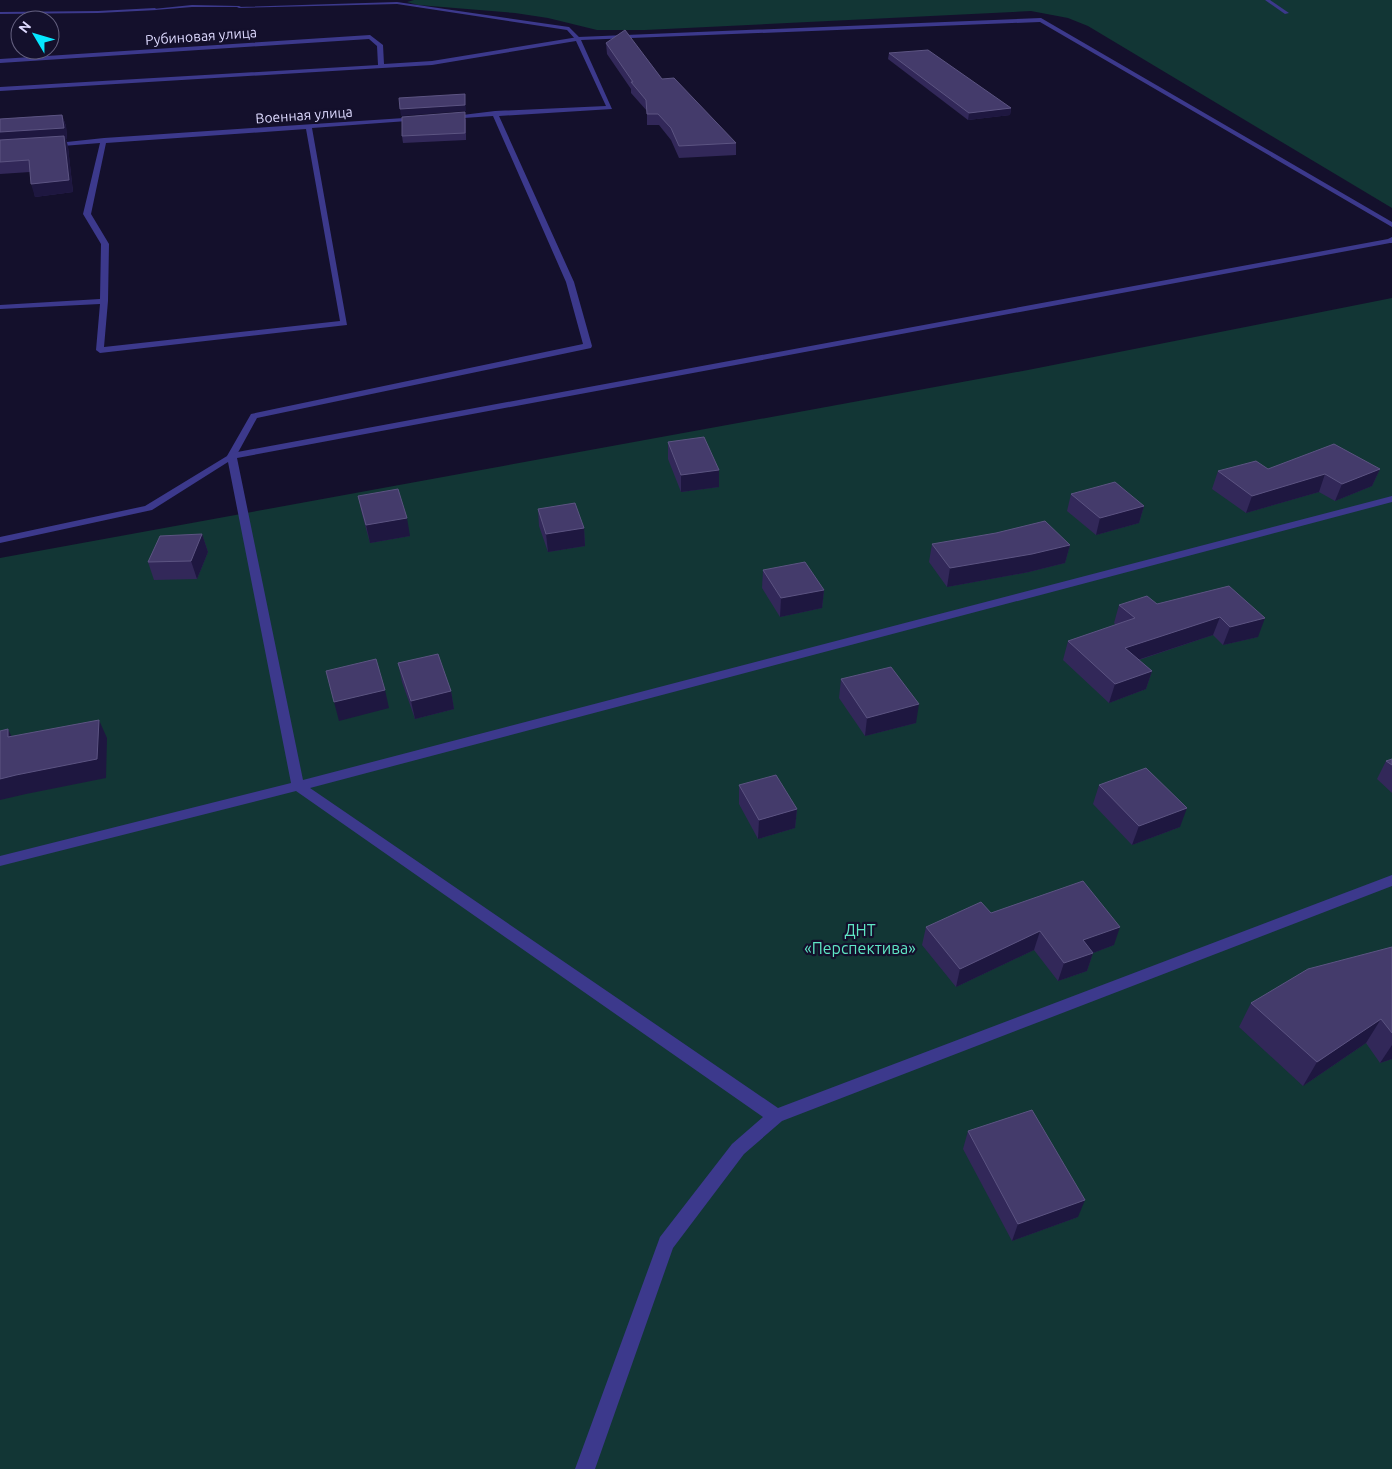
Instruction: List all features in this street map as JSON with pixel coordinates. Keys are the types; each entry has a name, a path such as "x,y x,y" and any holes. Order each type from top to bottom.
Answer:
{"street":[{"path":"1267,0 1287,14"},
{"path":"0,13 98,12 192,6 238,7 397,3 569,29 578,39 610,108 446,117"},
{"path":"0,89 432,63 578,39 1041,20 1392,225"},
{"name":"Рубиновая улица","path":"0,61 370,37 380,45 381,66"},
{"path":"495,114 570,282 588,346 254,416 232,456 298,786 776,1116"},
{"name":"Военная улица","path":"38,146 426,119"},
{"path":"104,140 87,214 105,244 104,301 100,350 344,323 309,127"},
{"path":"0,540 148,508 232,456 1390,242 1392,239"},
{"path":"0,307 104,301"},
{"path":"0,861 298,786 1392,499"},
{"path":"585,1469 666,1243 738,1149 776,1116 1392,880"}],"green space":[{"path":"414,0 1392,0 1392,208 1088,26 1068,18 1031,11 645,30 597,30 548,18 515,13 418,5 407,2"},
{"name":"ДНТ «Перспектива»","path":"1392,298 1392,1469 0,1469 0,558 1028,370"}],"building":[{"path":"625,30 662,79 674,78 736,143 679,146 671,128 658,114 647,114 646,100 631,82 633,82 606,43"},
{"path":"928,50 1011,108 969,113 889,53"},
{"path":"465,94 465,105 400,109 399,98"},
{"path":"465,112 465,133 402,136 402,117"},
{"path":"62,115 64,128 0,132 0,119"},
{"path":"64,136 69,180 31,184 29,160 0,162 0,140"},
{"path":"704,437 719,470 681,475 668,442"},
{"path":"1334,444 1380,469 1342,484 1325,474 1252,496 1218,471 1256,461 1268,469"},
{"path":"1115,482 1144,506 1100,518 1071,494"},
{"path":"398,489 407,518 366,525 358,496"},
{"path":"575,503 584,528 546,534 538,509"},
{"path":"1045,521 1070,545 1032,554 950,568 932,544 996,533"},
{"path":"202,534 191,561 148,562 160,536"},
{"path":"805,562 824,590 781,598 763,570"},
{"path":"1229,586 1265,618 1230,627 1220,617 1125,648 1152,671 1115,684 1068,641 1135,618 1119,605 1147,596 1157,604"},
{"path":"438,654 451,691 411,701 398,663"},
{"path":"376,659 385,690 334,702 326,671"},
{"path":"891,667 919,704 867,718 841,679"},
{"path":"99,720 97,759 0,779 0,731 8,729 8,737"},
{"path":"1392,759 1392,765 1386,761"},
{"path":"1146,768 1187,808 1139,826 1099,785"},
{"path":"776,775 797,809 759,820 739,785"},
{"path":"1083,881 1120,927 1083,940 1093,953 1064,963 1040,931 960,969 926,927 981,902 991,913"},
{"path":"1392,947 1392,1033 1381,1019 1317,1062 1251,1003 1308,969"},
{"path":"1032,1110 1085,1200 1018,1224 968,1131"}]}
